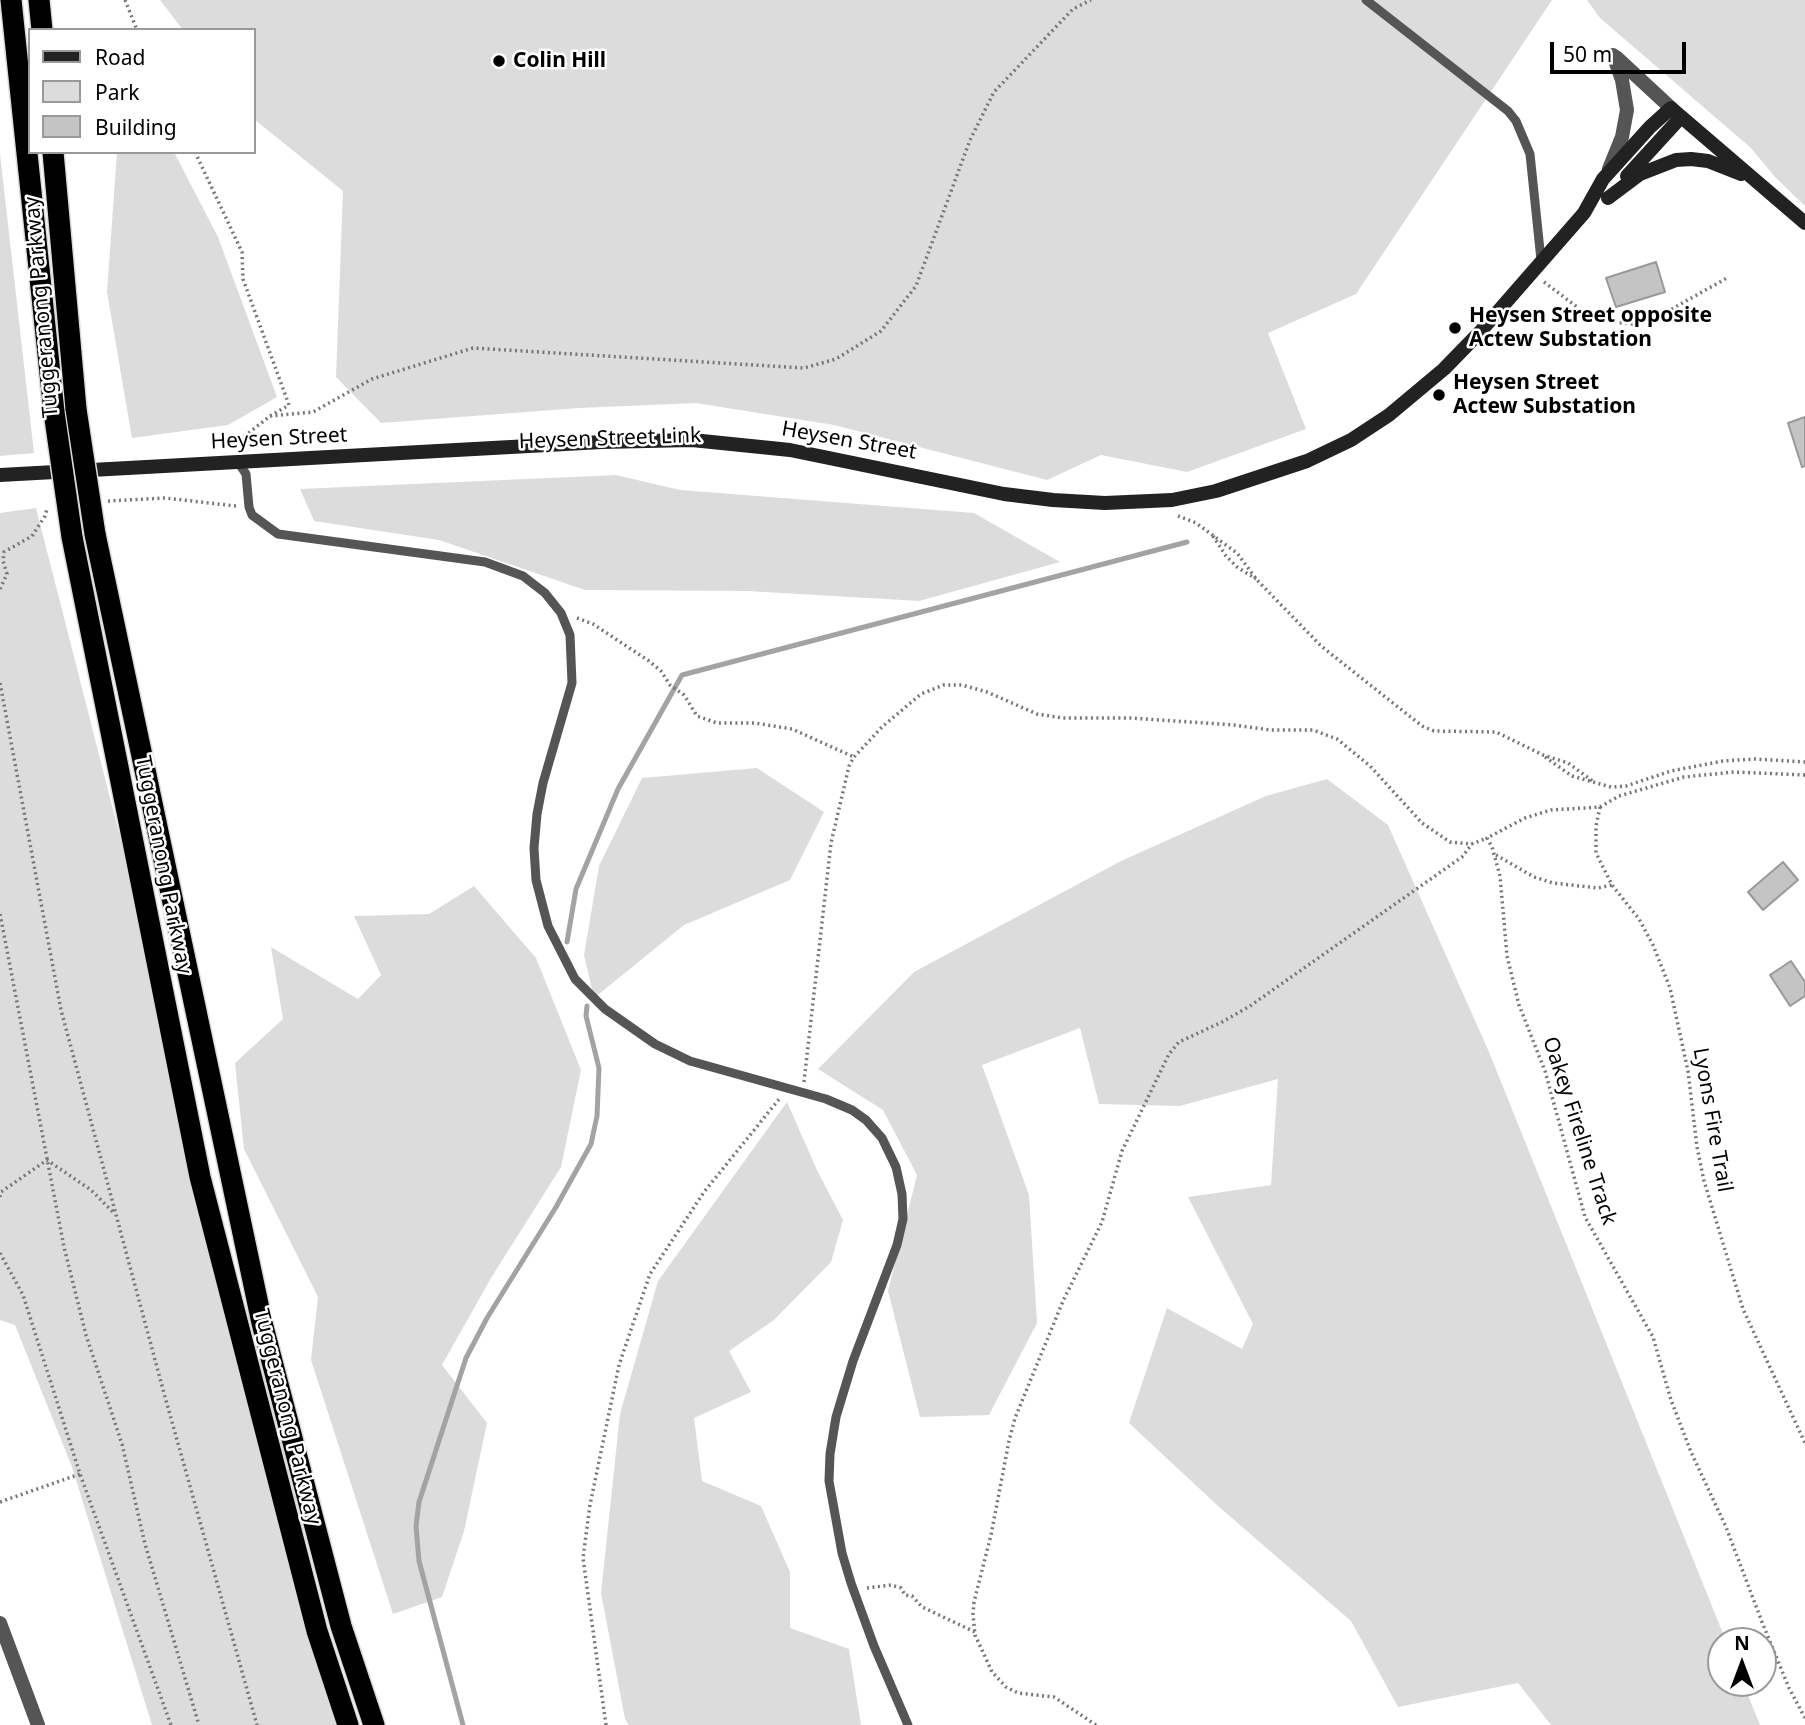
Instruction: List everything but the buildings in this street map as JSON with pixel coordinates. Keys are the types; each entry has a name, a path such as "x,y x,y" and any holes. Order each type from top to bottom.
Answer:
{"highway":[{"name":"Tuggeranong Parkway","path":"11,0 54,412 72,537 200,1177 317,1631 348,1725"},
{"path":"39,0 42,28"},
{"name":"Tuggeranong Parkway","path":"53,154 76,410 95,534 262,1323 341,1626 374,1725"}],"main road":[{"name":"Heysen Street","path":"1584,213 1608,198 1676,113"},
{"name":"Heysen Street","path":"0,475 602,442 692,440 790,450 1004,494 1053,500 1105,503 1172,500 1216,491 1294,466 1352,440 1389,415 1444,369 1480,332 1584,213 1603,179 1650,127 1676,113"},
{"path":"1676,113 1805,223"},
{"path":"1608,198 1650,168 1676,160 1691,159 1708,161 1730,169 1772,194"}],"street":[{"path":"1603,179 1619,147 1627,110 1622,80 1612,54 1676,113"},
{"path":"0,1623 38,1725"}],"lane":[{"path":"1366,0 1508,111 1516,121 1530,154 1536,266"},
{"path":"238,462 246,474 252,515 278,534 485,562 523,576 545,593 561,613 570,635 572,683 543,783 537,814 534,848 536,880 555,943 575,979 605,1009 655,1044 690,1060 803,1091 852,1110 866,1120 889,1152 896,1167 902,1194 902,1219 897,1245 835,1417 830,1454 832,1505 842,1553 855,1594 908,1725"}],"path":[{"path":"125,0 136,28"},
{"path":"270,416 313,412 372,379 473,348 804,368 836,359 881,331 916,286 970,140 994,92 1073,9 1091,0"},
{"path":"196,154 242,252 243,279 289,405 270,416 236,443 238,462"},
{"path":"1536,266 1589,316 1624,324 1654,319 1727,278"},
{"path":"109,501 165,498 249,507"},
{"path":"0,589 7,574 3,561 4,552 32,536 48,506"},
{"path":"1176,515 1190,519 1237,553 1257,580 1301,627 1339,662 1422,726 1434,731 1496,732 1543,755 1568,763 1594,782"},
{"path":"1212,534 1226,556 1257,580"},
{"path":"561,613 593,624 649,661 661,671 670,685 678,690 697,716 717,723 755,723 792,729 854,757"},
{"path":"0,683 61,1010 257,1725"},
{"path":"803,1091 831,843 838,807 854,757 881,727 921,694 944,685 962,685 987,692 1037,714 1063,718 1131,718 1271,730 1313,730 1337,739 1370,766 1422,823 1450,842 1472,844 1512,824 1550,810 1600,807 1619,796 1660,783 1705,774 1763,772 1805,775"},
{"path":"1543,755 1572,776 1611,787 1626,786 1695,765 1736,760 1805,762"},
{"name":"Lyons Fire Trail","path":"1600,807 1596,826 1596,853 1612,885 1639,919 1653,945 1670,988 1688,1071 1697,1147 1718,1228 1743,1309 1805,1443"},
{"name":"Oakey Fireline Track","path":"1487,838 1500,876 1507,956 1519,1005 1545,1071 1585,1217 1653,1337 1671,1400 1687,1442 1726,1527 1789,1688 1805,1718"},
{"path":"1096,1725 1054,1698 1018,1693 1006,1687 992,1672 975,1632 974,1602 989,1547 1015,1418 1063,1301 1102,1222 1122,1151 1168,1054 1179,1042 1250,1006 1462,857 1472,844"},
{"path":"1494,854 1534,877 1553,883 1598,888 1612,885"},
{"path":"0,914 64,1247 86,1335 122,1444 145,1544 198,1725"},
{"path":"606,1725 583,1558 590,1505 619,1365 650,1274 704,1192 788,1088"},
{"path":"47,1160 91,1190 116,1214"},
{"path":"0,1197 1,1192 47,1160"},
{"path":"0,1253 23,1295 80,1474 171,1725"},
{"path":"0,1502 80,1474"},
{"path":"855,1594 872,1586 891,1585 901,1588 905,1595 912,1596 922,1607 975,1632"}],"green space":[{"path":"160,0 1552,0 1356,294 1268,333 1306,429 1187,472 1101,455 1047,480 834,425 696,403 579,408 381,423 336,377 343,191 256,121 256,28 181,28"},
{"path":"1587,0 1805,0 1805,206 1775,177 1751,148 1600,18"},
{"path":"0,154 34,453 0,456"},
{"path":"117,154 175,154 218,237 277,397 228,425 132,438 107,292"},
{"path":"616,475 680,490 974,513 1060,562 919,601 748,591 585,590 439,540 314,521 300,489"},
{"path":"36,508 347,1725 152,1725 72,1467 15,1325 0,1320 0,513"},
{"path":"757,768 824,812 790,880 684,925 594,998 584,955 599,866 642,778"},
{"path":"1327,779 1388,825 1489,1052 1720,1627 1707,1627 1707,1697 1749,1697 1760,1725 1551,1725 1518,1683 1398,1707 1351,1621 1218,1506 1129,1423 1167,1308 1242,1349 1253,1324 1188,1197 1271,1185 1278,1079 1180,1106 1099,1104 1080,1028 982,1065 1029,1195 1037,1323 989,1415 920,1417 888,1291 917,1175 883,1110 818,1069 914,972 1121,861 1266,796"},
{"path":"474,886 536,958 581,1070 561,1167 491,1278 442,1365 487,1423 464,1531 442,1597 393,1614 311,1360 318,1297 244,1149 235,1063 283,1019 271,947 358,999 381,975 354,916 429,914"},
{"path":"787,1102 843,1220 831,1262 774,1320 729,1351 751,1392 694,1418 702,1481 761,1506 790,1572 790,1628 849,1649 861,1725 629,1725 625,1719 601,1593 620,1414 658,1281"}],"waterway":[{"path":"567,942 576,889 618,789 682,675 1187,542"},
{"path":"463,1725 419,1561 416,1526 419,1502 466,1358 591,1144 597,1116 599,1068 586,1016 587,1006"}],"place":[{"name":"Colin Hill","path":"499,61"},
{"name":"Heysen Street opposite Actew Substation","path":"1455,328"},
{"name":"Heysen Street Actew Substation","path":"1439,395"}]}
